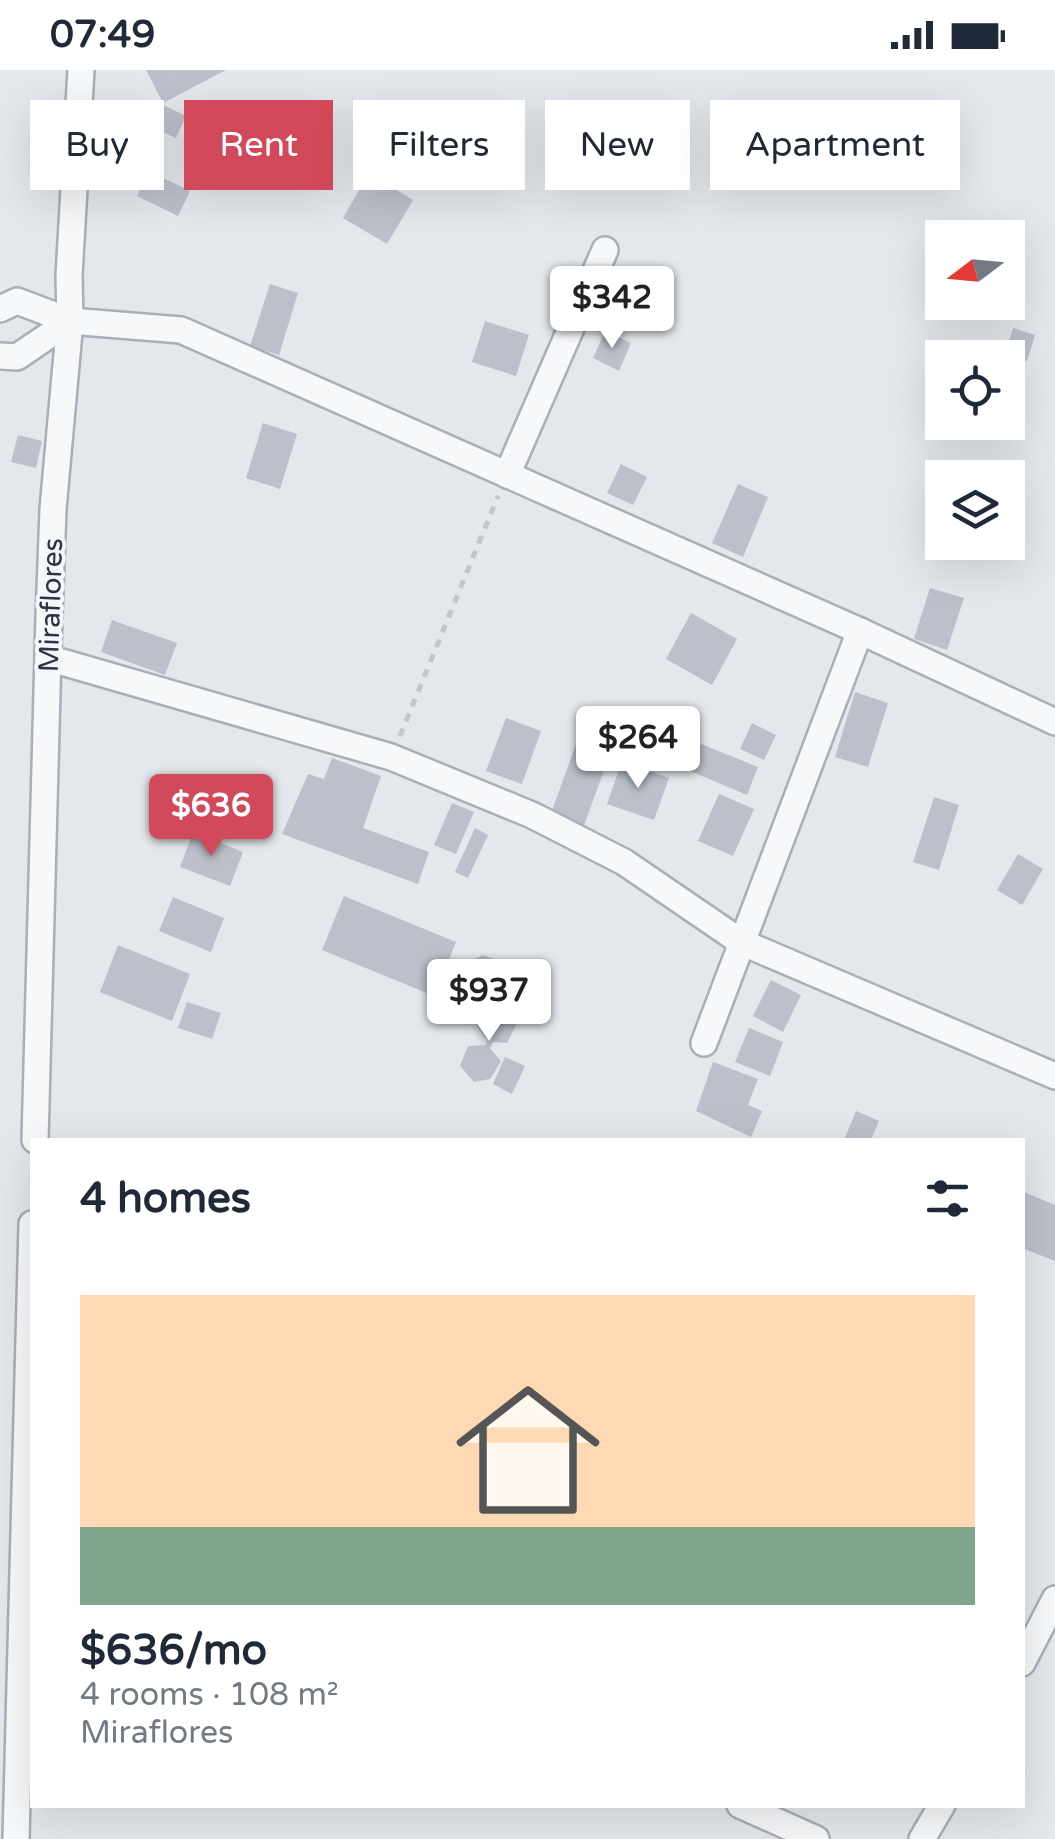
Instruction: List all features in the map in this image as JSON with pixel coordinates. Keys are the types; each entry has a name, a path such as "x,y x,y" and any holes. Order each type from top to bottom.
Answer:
{"street":[{"name":"Miraflores","path":"35,1138 53,509 70,321 69,275 81,70"},
{"path":"507,475 605,250"},
{"path":"0,308 18,301 70,321 181,330 860,631 1055,722"},
{"path":"0,356 18,357 70,321"},
{"path":"704,1043 860,631"},
{"path":"48,658 392,757 532,814 624,862 741,942 1055,1076"},
{"path":"16,1839 30,1301"},
{"path":"1025,1656 1055,1600"},
{"path":"747,1808 816,1839"},
{"path":"922,1839 940,1808"}],"path":[{"path":"392,757 507,475"}],"building":[{"path":"146,70 226,70 164,102"},
{"path":"164,105 184,115 176,138 164,133"},
{"path":"164,178 190,191 178,216 137,196 140,190 164,190"},
{"path":"359,190 397,190 413,200 387,244 343,218"},
{"path":"270,284 298,293 279,355 250,346"},
{"path":"485,321 529,335 516,376 472,362"},
{"path":"1013,328 1035,335 1027,361 1025,340 1009,340"},
{"path":"605,331 631,343 619,371 593,358"},
{"path":"263,423 297,434 280,489 246,478"},
{"path":"18,435 42,441 36,468 11,462"},
{"path":"621,464 647,477 633,505 607,493"},
{"path":"738,484 768,497 743,557 712,543"},
{"path":"930,588 964,598 947,650 914,639"},
{"path":"691,613 737,639 712,685 666,659"},
{"path":"112,620 177,643 165,675 101,652"},
{"path":"855,692 888,703 868,767 835,757"},
{"path":"506,718 541,731 522,784 486,771"},
{"path":"584,722 617,735 583,828 550,816"},
{"path":"752,723 776,735 764,760 740,749"},
{"path":"701,744 758,767 747,795 690,771"},
{"path":"332,758 381,776 363,828 429,852 418,884 282,834 308,774 324,779"},
{"path":"622,761 669,778 654,820 607,804"},
{"path":"719,794 754,809 733,856 698,841"},
{"path":"934,797 959,805 939,870 913,862"},
{"path":"452,803 474,812 456,854 434,845"},
{"path":"475,828 488,835 468,878 455,872"},
{"path":"193,832 243,852 230,886 180,867"},
{"path":"1018,854 1043,869 1022,905 997,890"},
{"path":"344,896 456,942 434,996 322,950"},
{"path":"173,897 224,918 211,952 159,931"},
{"path":"118,945 190,974 172,1021 100,992"},
{"path":"483,955 499,961 503,970 511,974 518,970 535,979 528,999 504,1006 498,990 483,997 463,987 463,965"},
{"path":"771,980 801,995 783,1032 753,1016"},
{"path":"187,1002 221,1013 212,1039 178,1028"},
{"path":"507,1007 517,1023 507,1043 493,1042 490,1048 501,1061 490,1079 474,1082 460,1066 468,1046 486,1045 487,1040 477,1026 484,1009"},
{"path":"749,1028 783,1042 770,1076 735,1062"},
{"path":"505,1057 525,1066 512,1094 493,1084"},
{"path":"713,1062 758,1079 748,1105 762,1111 751,1137 696,1111"},
{"path":"856,1111 879,1121 872,1138 845,1138"},
{"path":"1025,1192 1055,1205 1055,1261 1025,1249"}]}
